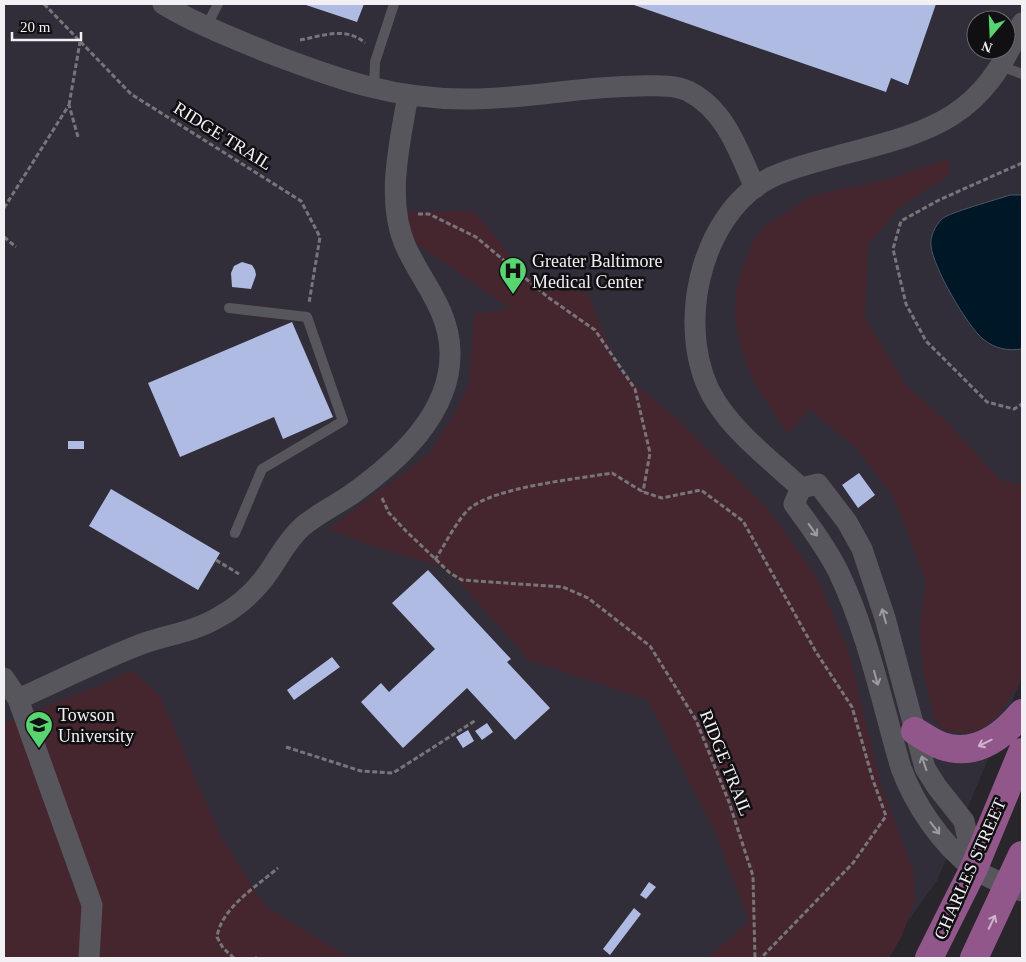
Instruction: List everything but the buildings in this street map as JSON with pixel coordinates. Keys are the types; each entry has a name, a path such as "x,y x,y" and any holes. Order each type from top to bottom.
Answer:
{"main road":[{"path":"915,731 941,746 962,749 984,746 1012,724 1022,713"},
{"name":"CHARLES STREET","path":"929,958 974,868 1022,752"},
{"path":"974,958 1016,889 1022,855"}],"street":[{"path":"163,4 206,27 320,72 374,89 408,95 469,99 630,86 666,86 688,91 712,109 730,131 755,188"},
{"path":"801,488 729,420 715,400 704,373 697,343 696,296 707,253 717,232 732,210 755,188 774,176 805,165 892,142 942,123 977,96 1001,66 1022,23"},
{"path":"18,699 104,660 141,645 193,630 222,616 256,587 303,526 368,482 397,457 417,436 441,398 448,372 450,351 440,305 406,247 397,213 397,168 408,95"},
{"path":"801,488 818,484 847,522 862,550 885,618 925,768 937,787 964,821 974,868"},
{"path":"801,488 794,504 823,544 855,611 901,768 909,789 950,846 974,868 1016,889"},
{"path":"4,678 18,699 92,905 89,958"}],"lane":[{"path":"374,89 375,62 394,4"},
{"path":"206,27 216,5"},
{"path":"1001,66 1022,74"},
{"path":"229,308 307,318 343,421 262,469 235,533"}],"path":[{"name":"RIDGE TRAIL","path":"44,5 131,94 301,200 320,237 307,318"},
{"path":"296,41 338,32 360,38 365,43 365,46"},
{"path":"4,208 69,105 80,42"},
{"path":"69,105 78,137"},
{"path":"1022,163 939,200 901,221 892,249 906,304 926,341 987,402 1014,410 1022,404"},
{"path":"397,213 429,214 476,237 549,298 595,330 635,389 650,453 643,492"},
{"path":"4,237 16,247"},
{"path":"435,560 468,510 486,498 548,483 612,473 643,492 662,498 701,490 743,521 816,652 852,707 873,780 886,816 853,863 761,958"},
{"name":"RIDGE TRAIL","path":"380,493 389,513 435,560 462,580 550,585 574,591 588,598 650,646 696,720 729,802 753,876 755,958"},
{"path":"216,560 246,578"},
{"path":"286,748 361,771 393,773 476,720"},
{"path":"234,958 226,952 217,937 223,919 234,906 278,868"}],"shaded area":[{"name":"Greater Baltimore Medical Center","path":"4,4 1022,4 1022,678 937,881 881,958 4,958"},
{"path":"948,159 950,175 901,206 868,245 865,318 905,384 946,421 1001,481 1022,484 1022,678 998,716 984,727 969,733 946,731 935,721 922,666 920,622 926,581 895,500 858,450 810,409 788,434 755,384 739,343 735,309 738,281 753,241 761,229 811,196 885,180"},
{"path":"474,211 529,278 588,294 619,371 674,416 769,510 817,578 848,650 882,788 913,870 915,900 901,938 889,958 708,958 749,921 716,834 648,700 529,660 448,569 373,546 328,529 427,456 454,415 469,383 474,314 511,309 412,241 406,212"},
{"path":"132,670 160,696 219,833 265,906 350,958 4,958 4,723 101,685"}],"water":[{"path":"1010,195 1022,195 1022,349 1017,350 992,345 976,332 944,281 931,246 931,239 935,228 946,216"}],"place":[{"name":"Greater Baltimore Medical Center","path":"513,295"},
{"name":"Towson University","path":"39,749"}]}
